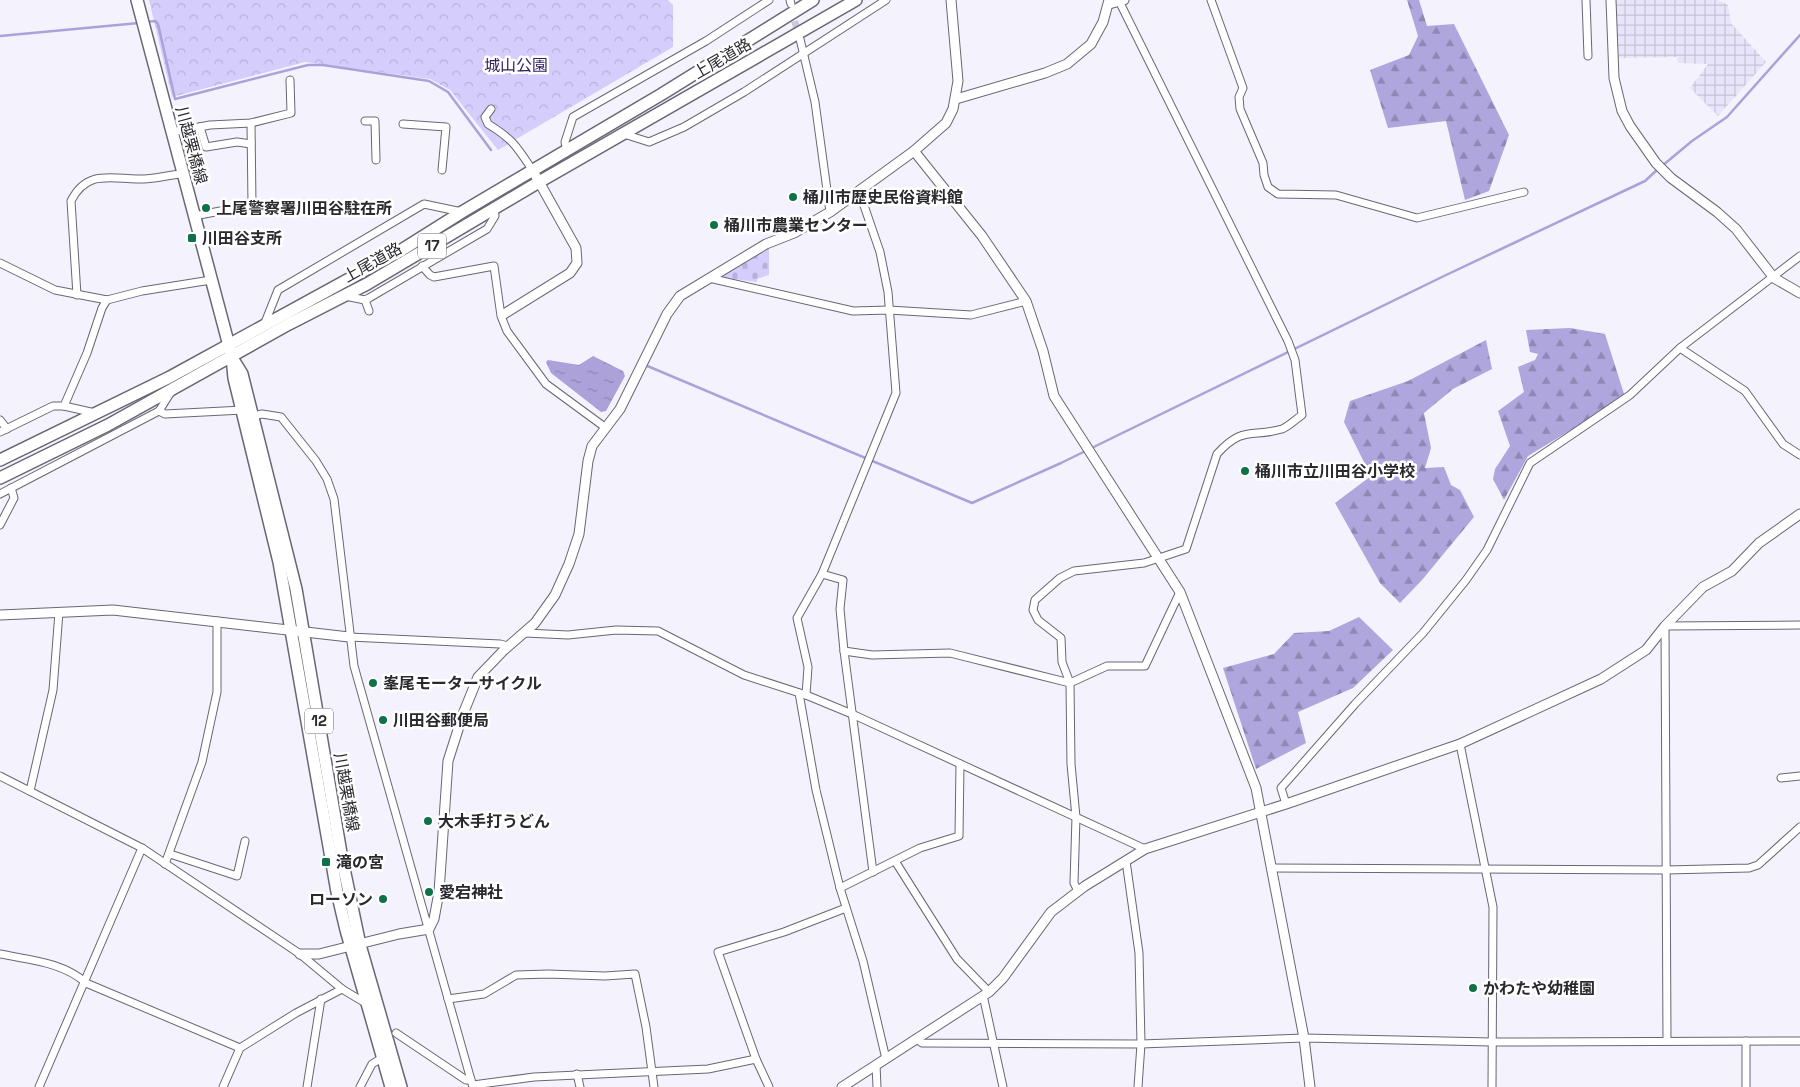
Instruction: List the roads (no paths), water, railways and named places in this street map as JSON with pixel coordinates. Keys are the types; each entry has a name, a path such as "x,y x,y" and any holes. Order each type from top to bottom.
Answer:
{"main road":[{"name":"川越栗橋線","path":"137,0 228,345 232,357 242,374 248,413 292,631 338,892 401,1087"},
{"name":"上尾道路","path":"0,460 97,413 228,345 400,252 462,212 567,151 813,0"},
{"name":"上尾道路","path":"0,478 108,425 289,324 345,296 856,0"},
{"name":"川越栗橋線","path":"248,413 284,538 304,633 355,946 367,1004 391,1087"}],"street":[{"path":"567,151 565,142 573,117 706,41 769,0"},
{"path":"624,134 649,142 661,138 744,92 886,0"},
{"path":"429,929 434,919 439,892 446,778 451,749 478,677 508,646 535,623 555,595 569,564 579,534 588,461 592,446 620,409 672,306 680,296 766,244 794,232 830,212 914,151 946,123 956,99 958,81 951,0"},
{"path":"1211,0 1243,88 1239,97 1240,110 1263,163 1268,187 1278,194 1336,195 1417,218 1524,192"},
{"path":"1586,0 1588,56"},
{"path":"1611,0 1614,78 1622,111 1630,126 1656,163 1670,178 1736,229 1774,278 1800,293"},
{"path":"956,99 1045,73 1067,64 1091,44 1103,22 1109,2 1122,1 1296,360 1302,415 1283,429 1246,433 1225,445 1217,454 1186,550 1144,563 1074,571 1060,578 1035,600 1033,610 1038,620 1061,638 1062,662 1070,682 1071,764 1076,816 1074,883 1078,892"},
{"path":"800,40 815,102 830,212"},
{"path":"172,132 200,127 251,123 291,113 290,80"},
{"path":"491,109 485,116 488,124 504,132 515,144 540,182 576,248 578,259 570,273 504,314"},
{"path":"365,121 375,121 376,160"},
{"path":"194,216 252,205 251,123"},
{"path":"403,124 446,127 442,170"},
{"path":"200,127 206,147 237,142 251,144"},
{"path":"914,151 982,236 1026,301 1043,351 1054,396 1160,558 1180,592 1256,788 1304,1038 1310,1087"},
{"path":"77,295 71,201 75,192 88,182 103,177 137,180 182,174"},
{"path":"859,191 880,252 888,292 896,393 822,574 797,618 808,667 802,694 816,790 840,888 863,961 886,1059"},
{"path":"264,325 278,290 424,204 462,212"},
{"path":"345,296 365,300 487,230 495,216 494,209"},
{"path":"1286,804 1281,788 1355,704 1423,633 1466,580 1487,550 1530,463 1630,395 1680,348 1774,278 1800,256"},
{"path":"0,263 55,290 107,300 142,291 211,280"},
{"path":"422,266 430,276 434,277 494,266 501,316 507,331 546,384 606,428"},
{"path":"709,278 782,293 843,310 889,310 971,315 1026,301"},
{"path":"64,406 87,353 102,308 107,300"},
{"path":"365,300 369,311"},
{"path":"1680,348 1745,391 1783,444 1800,455"},
{"path":"0,494 159,411 172,390"},
{"path":"0,420 4,431 53,406 64,406 97,413"},
{"path":"159,411 165,414 248,413 281,417 327,479 338,519 349,637 354,666 472,1084"},
{"path":"0,525 14,498 11,488"},
{"path":"842,1087 986,994 1002,978 1051,912 1078,892 1145,849 1286,804 1460,744 1601,679 1646,650 1665,626 1703,587 1732,571 1759,543 1800,514"},
{"path":"822,574 843,580 840,610 844,651 873,872"},
{"path":"844,651 872,655 950,653 1070,682 1107,666 1144,666 1180,592"},
{"path":"0,615 113,610 217,621 304,633 508,646"},
{"path":"30,791 54,690 59,612"},
{"path":"164,864 170,854 202,762 217,692 217,621"},
{"path":"1665,626 1800,625"},
{"path":"1665,626 1667,1041"},
{"path":"525,633 568,635 616,630 658,631 744,676 802,694 852,714 1145,849"},
{"path":"1460,744 1493,907 1492,1087"},
{"path":"840,888 920,848 959,836 960,764"},
{"path":"0,776 142,848 300,954 342,989 367,1004"},
{"path":"1781,778 1800,776"},
{"path":"1271,868 1666,870 1749,868 1758,865 1800,827"},
{"path":"170,854 237,876 245,841"},
{"path":"39,1087 86,983 142,848"},
{"path":"895,861 957,959 986,994 1003,1087"},
{"path":"1126,861 1139,953 1141,1044 1138,1087"},
{"path":"769,1087 756,1059 718,952 784,932 846,908"},
{"path":"300,954 314,955 355,946 372,940 429,929"},
{"path":"0,954 74,972 86,983 240,1048"},
{"path":"448,999 484,994 516,975 605,976 635,974 646,1027 654,1087"},
{"path":"223,1087 240,1048 321,999 342,989"},
{"path":"307,1087 321,999"},
{"path":"396,1033 472,1084 508,1079 577,1074 708,1070 756,1059"},
{"path":"917,1039 922,1043 995,1044 1141,1044 1304,1038 1492,1042 1800,1040"},
{"path":"1746,1041 1746,1087"},
{"path":"360,1087 372,1064 382,1058"},
{"path":"876,1065 876,1087"},
{"path":"577,1074 580,1087"}],"water":[{"path":"593,356 623,371 625,376 606,411 601,412 551,373 546,362 548,360 579,365"}],"waterway":[{"path":"147,22 155,21 158,24 175,99 308,65 323,65 429,81 448,92 491,150"},
{"path":"0,36 139,23"},
{"path":"1662,166 1692,141 1727,117 1800,35"},
{"path":"645,365 972,503 1061,463 1444,276 1645,181 1658,169"}],"tunnel":[{"path":"792,11 799,37"}],"place":[{"name":"桶川市歴史民俗資料館","path":"793,197"},
{"name":"上尾警察署川田谷駐在所","path":"206,208"},
{"name":"桶川市農業センター","path":"714,225"},
{"name":"川田谷支所","path":"192,238"},
{"name":"桶川市立川田谷小学校","path":"1245,471"},
{"name":"峯尾モーターサイクル","path":"373,683"},
{"name":"川田谷郵便局","path":"383,720"},
{"name":"大木手打うどん","path":"428,821"},
{"name":"滝の宮","path":"326,862"},
{"name":"愛宕神社","path":"429,892"},
{"name":"ローソン","path":"383,899"},
{"name":"かわたや幼稚園","path":"1473,988"}],"park label":[{"name":"城山公園","path":"516,65"}]}
